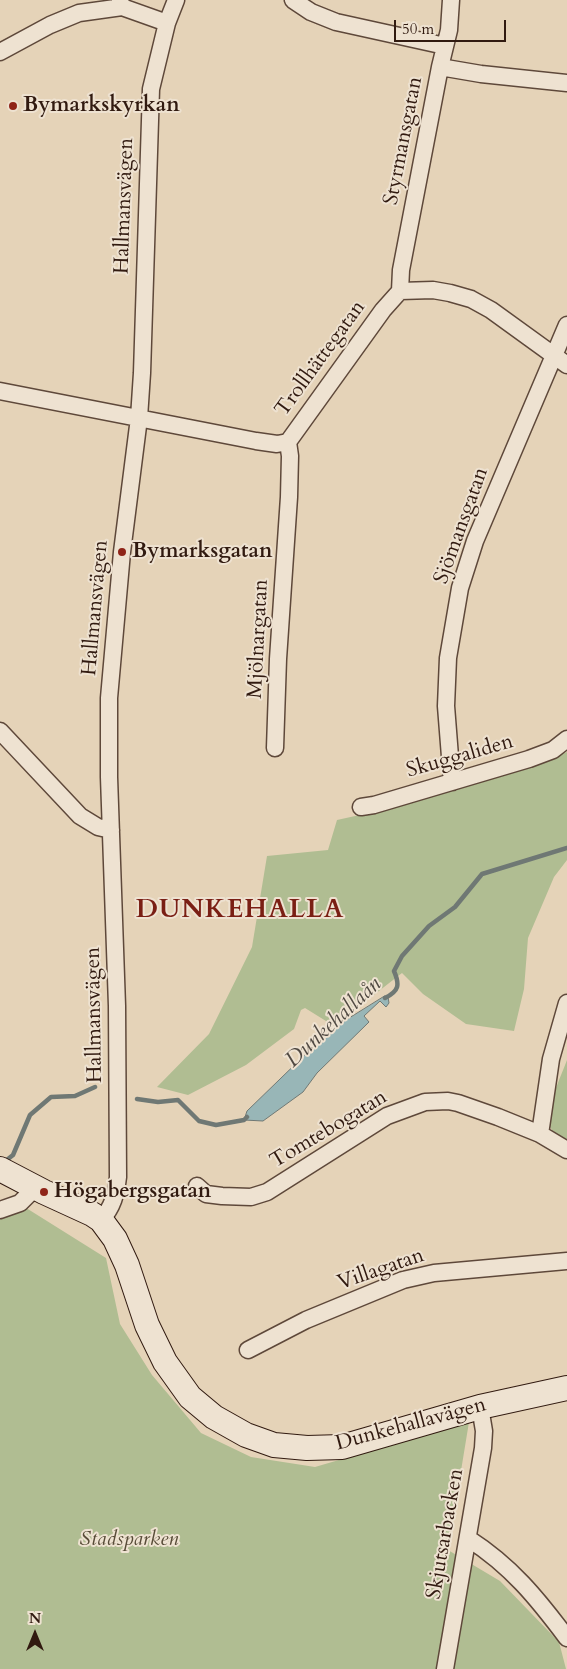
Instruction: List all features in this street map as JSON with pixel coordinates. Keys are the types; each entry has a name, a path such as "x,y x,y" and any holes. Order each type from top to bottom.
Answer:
{"street":[{"name":"Hallmansvägen","path":"101,1220 108,1213 113,1203 118,1177 117,986 109,776 110,688 122,552 139,418 151,89 156,60 166,23 176,0"},
{"path":"293,0 312,12 336,22 445,46"},
{"name":"Styrmansgatan","path":"400,291 401,270 448,30 451,0"},
{"path":"0,52 50,25 79,13 121,3 166,23"},
{"path":"440,67 480,74 567,83"},
{"path":"400,291 433,290 472,299 491,310 560,361"},
{"name":"Trollhättegatan","path":"0,391 256,442 277,444 288,442 383,310 400,291"},
{"name":"Sjömansgatan","path":"452,782 446,706 448,658 460,588 475,541 560,361 567,325"},
{"name":"Mjölnargatan","path":"275,748 278,659 289,497 290,456 288,442"},
{"path":"0,731 80,816 98,827 111,830"},
{"name":"Skuggaliden","path":"361,807 529,759 553,750 567,739"},
{"path":"540,1134 551,1059 567,1003"},
{"name":"Tomtebogatan","path":"196,1186 206,1194 222,1196 251,1197 267,1192 387,1116 425,1102 448,1101 458,1103 540,1134 567,1150"},
{"name":"Dunkehallavägen","path":"7,1173 101,1220 115,1239 127,1265 147,1325 165,1362 190,1396 214,1417 246,1435 274,1445 307,1448 342,1447 480,1407 567,1388"},
{"path":"0,1210 20,1203 35,1188"},
{"name":"Villagatan","path":"248,1350 306,1320 403,1280 434,1273 567,1260"},
{"name":"Skjutsarbacken","path":"445,1669 469,1539 483,1448 484,1431 480,1407"},
{"path":"469,1539 509,1568 539,1600 567,1638"}],"green space":[{"path":"567,752 567,860 554,877 528,938 524,989 514,1031 466,1024 423,994 402,973 334,1026 305,1008 301,1010 294,1029 246,1065 188,1095 157,1087 209,1034 252,947 267,856 328,850 337,820 396,807 537,765"},
{"path":"567,1060 567,1144 550,1127 548,1114"},
{"name":"Stadsparken","path":"23,1206 106,1258 120,1324 152,1375 201,1433 251,1457 315,1467 469,1422 448,1550 500,1581 559,1642 566,1669 0,1669 0,1217"}],"water":[{"path":"385,996 388,997 389,1003 386,1007 380,1001 364,1016 369,1022 317,1073 303,1092 263,1121 244,1120 247,1111 312,1048 319,1037"}],"waterway":[{"name":"Dunkehallaån","path":"385,998 396,990 397,980 394,971 402,956 429,926 455,907 482,874 567,848"},
{"name":"Dunkehallaån","path":"3,1163 13,1155 30,1115 51,1097 75,1096 95,1087"},
{"name":"Dunkehallaån","path":"137,1099 158,1102 178,1100 199,1121 216,1125 244,1120 247,1117"}],"place":[{"name":"Bymarkskyrkan","path":"13,106"},
{"name":"Bymarksgatan","path":"122,552"},
{"name":"Högabergsgatan","path":"44,1192"}],"district":[{"name":"DUNKEHALLA","path":"240,911"}]}
